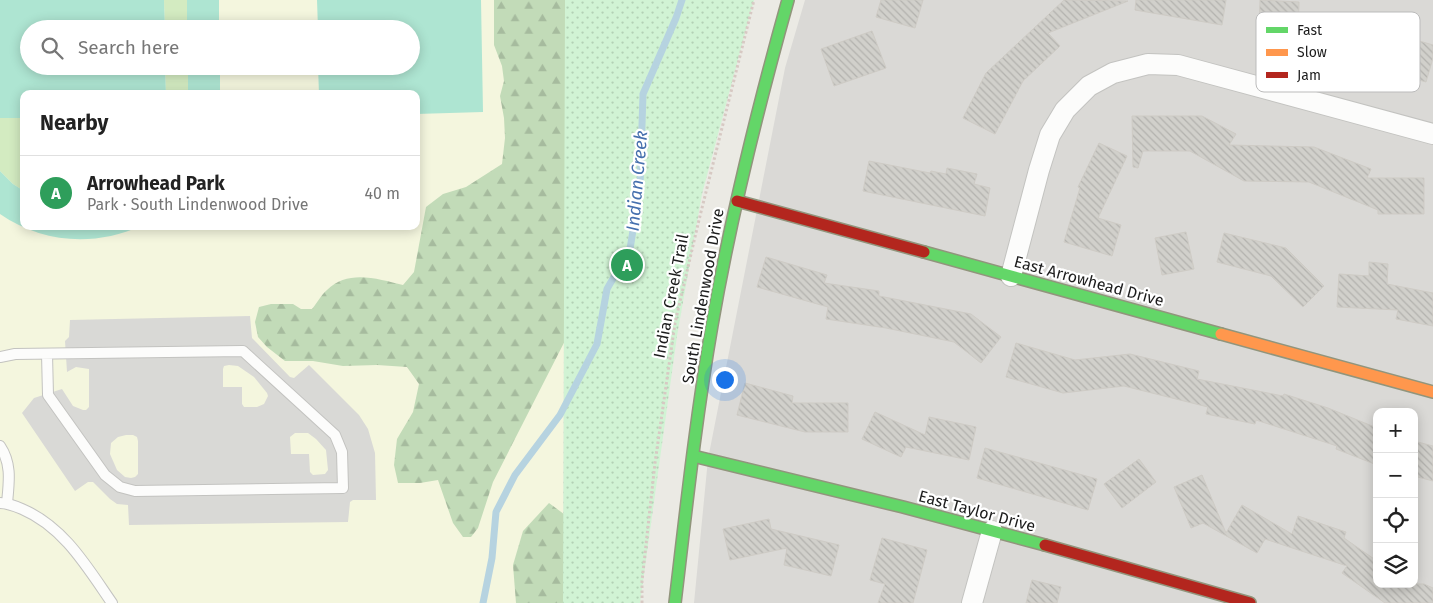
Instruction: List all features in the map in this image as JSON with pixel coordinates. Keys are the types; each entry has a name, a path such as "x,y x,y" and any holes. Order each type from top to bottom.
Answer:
{"street":[{"name":"South Lindenwood Drive","path":"675,603 693,456 712,325 737,201 763,89 788,0"},
{"path":"1011,276 1050,135 1066,110 1089,86 1113,73 1148,64 1178,65 1256,86"},
{"path":"1278,92 1433,134"},
{"name":"East Arrowhead Drive","path":"737,201 1433,392"},
{"name":"East Taylor Drive","path":"693,456 831,488 992,531 1238,601"},
{"path":"972,603 992,531"}],"lane":[{"path":"0,357 15,354 243,351 335,435 342,452 343,488 135,491 120,487 105,475 48,395 47,354"},
{"path":"0,446 6,456 10,472 3,503 45,521 59,533 76,552 112,603"}],"path":[{"name":"Indian Creek Trail","path":"642,603 642,581 675,323 754,0"}],"shaded area":[{"path":"0,0 565,0 563,603 0,603"},
{"path":"565,0 754,0 702,194 677,336 640,603 563,603"},
{"path":"805,0 1433,0 1433,603 694,603 708,459 785,68"},
{"path":"250,316 252,338 290,377 294,378 309,365 359,415 368,429 375,453 376,500 353,500 350,502 348,522 129,525 128,505 117,504 93,482 88,482 75,491 22,413 34,398 62,389 73,406 83,410 89,407 89,369 76,367 67,372 65,341 69,337 70,320","holes":["224,366 238,366 254,377 267,393 268,396 264,404 257,407 244,407 242,404 242,387 223,387 223,369","295,433 308,433 316,439 326,450 328,470 325,474 313,475 310,472 309,454 291,454 290,437","126,435 137,437 138,474 135,477 125,477 117,470 110,454 111,443 118,437"]}],"green space":[{"path":"0,0 164,0 165,20 20,20 20,75 165,75 166,90 20,90 20,118 0,118"},
{"path":"164,0 187,0 187,20 165,20"},
{"path":"187,0 219,0 219,20 187,20"},
{"path":"317,0 481,0 483,112 420,114 420,90 319,90 318,75 420,75 420,20 318,20"},
{"path":"494,0 592,0 571,329 493,482 478,528 471,537 463,537 453,523 438,480 420,483 398,483 394,465 397,439 413,412 419,384 407,367 377,365 343,366 313,361 285,361 258,337 255,322 259,307 271,304 293,304 301,309 312,309 327,290 344,280 364,277 403,285 414,272 426,207 443,194 466,187 502,164 505,138 500,96 504,81 502,66 494,45"},
{"path":"165,75 188,75 188,90 166,90"},
{"path":"188,75 220,75 220,90 188,90"},
{"path":"0,118 20,118 20,188 0,171"},
{"path":"0,171 20,188 20,226 0,214"},
{"path":"31,230 131,230 105,237 87,239 69,239"},
{"path":"549,503 572,520 595,603 516,603 513,565 523,531"}],"building":[{"path":"881,0 923,0 915,28 876,17"},
{"path":"1064,0 1128,1 1048,33 1060,46 1023,81 995,134 963,118 986,73"},
{"path":"1136,0 1226,0 1222,25 1135,10"},
{"path":"1260,0 1299,2 1299,12 1260,12"},
{"path":"872,31 886,68 834,86 821,49"},
{"path":"1420,41 1433,45 1433,58 1426,82 1420,80"},
{"path":"1132,116 1202,116 1236,134 1229,145 1314,147 1371,169 1367,178 1424,178 1424,214 1378,214 1378,210 1309,182 1244,181 1190,151 1143,151 1138,168 1133,167"},
{"path":"1099,143 1127,156 1098,218 1121,225 1112,256 1064,242 1080,188 1078,187"},
{"path":"869,161 930,173 931,171 946,174 947,168 977,174 974,184 990,188 985,216 863,191"},
{"path":"1186,232 1194,269 1162,275 1155,238"},
{"path":"1224,233 1286,248 1324,286 1303,307 1271,276 1217,262"},
{"path":"766,257 827,275 824,283 879,291 879,296 971,314 1001,337 981,363 954,342 886,328 826,319 828,307 757,287"},
{"path":"1369,262 1388,264 1387,284 1433,293 1433,326 1396,319 1398,310 1337,307 1339,274 1369,276"},
{"path":"1016,343 1075,360 1130,354 1199,371 1197,379 1283,396 1284,394 1328,408 1373,426 1373,463 1336,449 1337,446 1256,420 1255,424 1206,414 1208,407 1124,386 1063,393 1006,377"},
{"path":"745,383 793,396 792,403 848,403 848,432 805,432 737,415"},
{"path":"875,412 925,435 929,417 976,427 969,460 906,447 901,457 862,439"},
{"path":"1418,442 1433,446 1433,481 1418,477"},
{"path":"985,448 1097,479 1088,510 977,478"},
{"path":"1139,459 1156,482 1122,508 1104,484"},
{"path":"1202,475 1226,533 1242,505 1292,534 1298,516 1346,532 1344,538 1373,558 1373,588 1418,588 1418,584 1424,584 1433,588 1433,603 1385,603 1342,573 1347,566 1265,539 1257,553 1203,523 1191,528 1174,487"},
{"path":"769,519 771,529 839,545 831,576 784,565 787,548 730,560 723,529"},
{"path":"882,538 927,550 913,603 878,603 885,584 870,580"},
{"path":"1032,580 1061,587 1057,603 1026,603"}],"waterway":[{"name":"Indian Creek","path":"483,603 492,558 496,512 515,475 560,415 597,344 607,289 630,249 640,187 643,94 682,0"}],"traffic: fast":[{"path":"675,603 696,429 719,284 746,161 788,0"},
{"path":"924,252 1221,334"},
{"path":"693,456 903,507 1045,545"}],"traffic: slow":[{"path":"1221,334 1433,392"}],"traffic: jam":[{"path":"737,201 924,252"},
{"path":"1045,545 1250,603"}],"place":[{"name":"Arrowhead Park","path":"627,265"}]}
